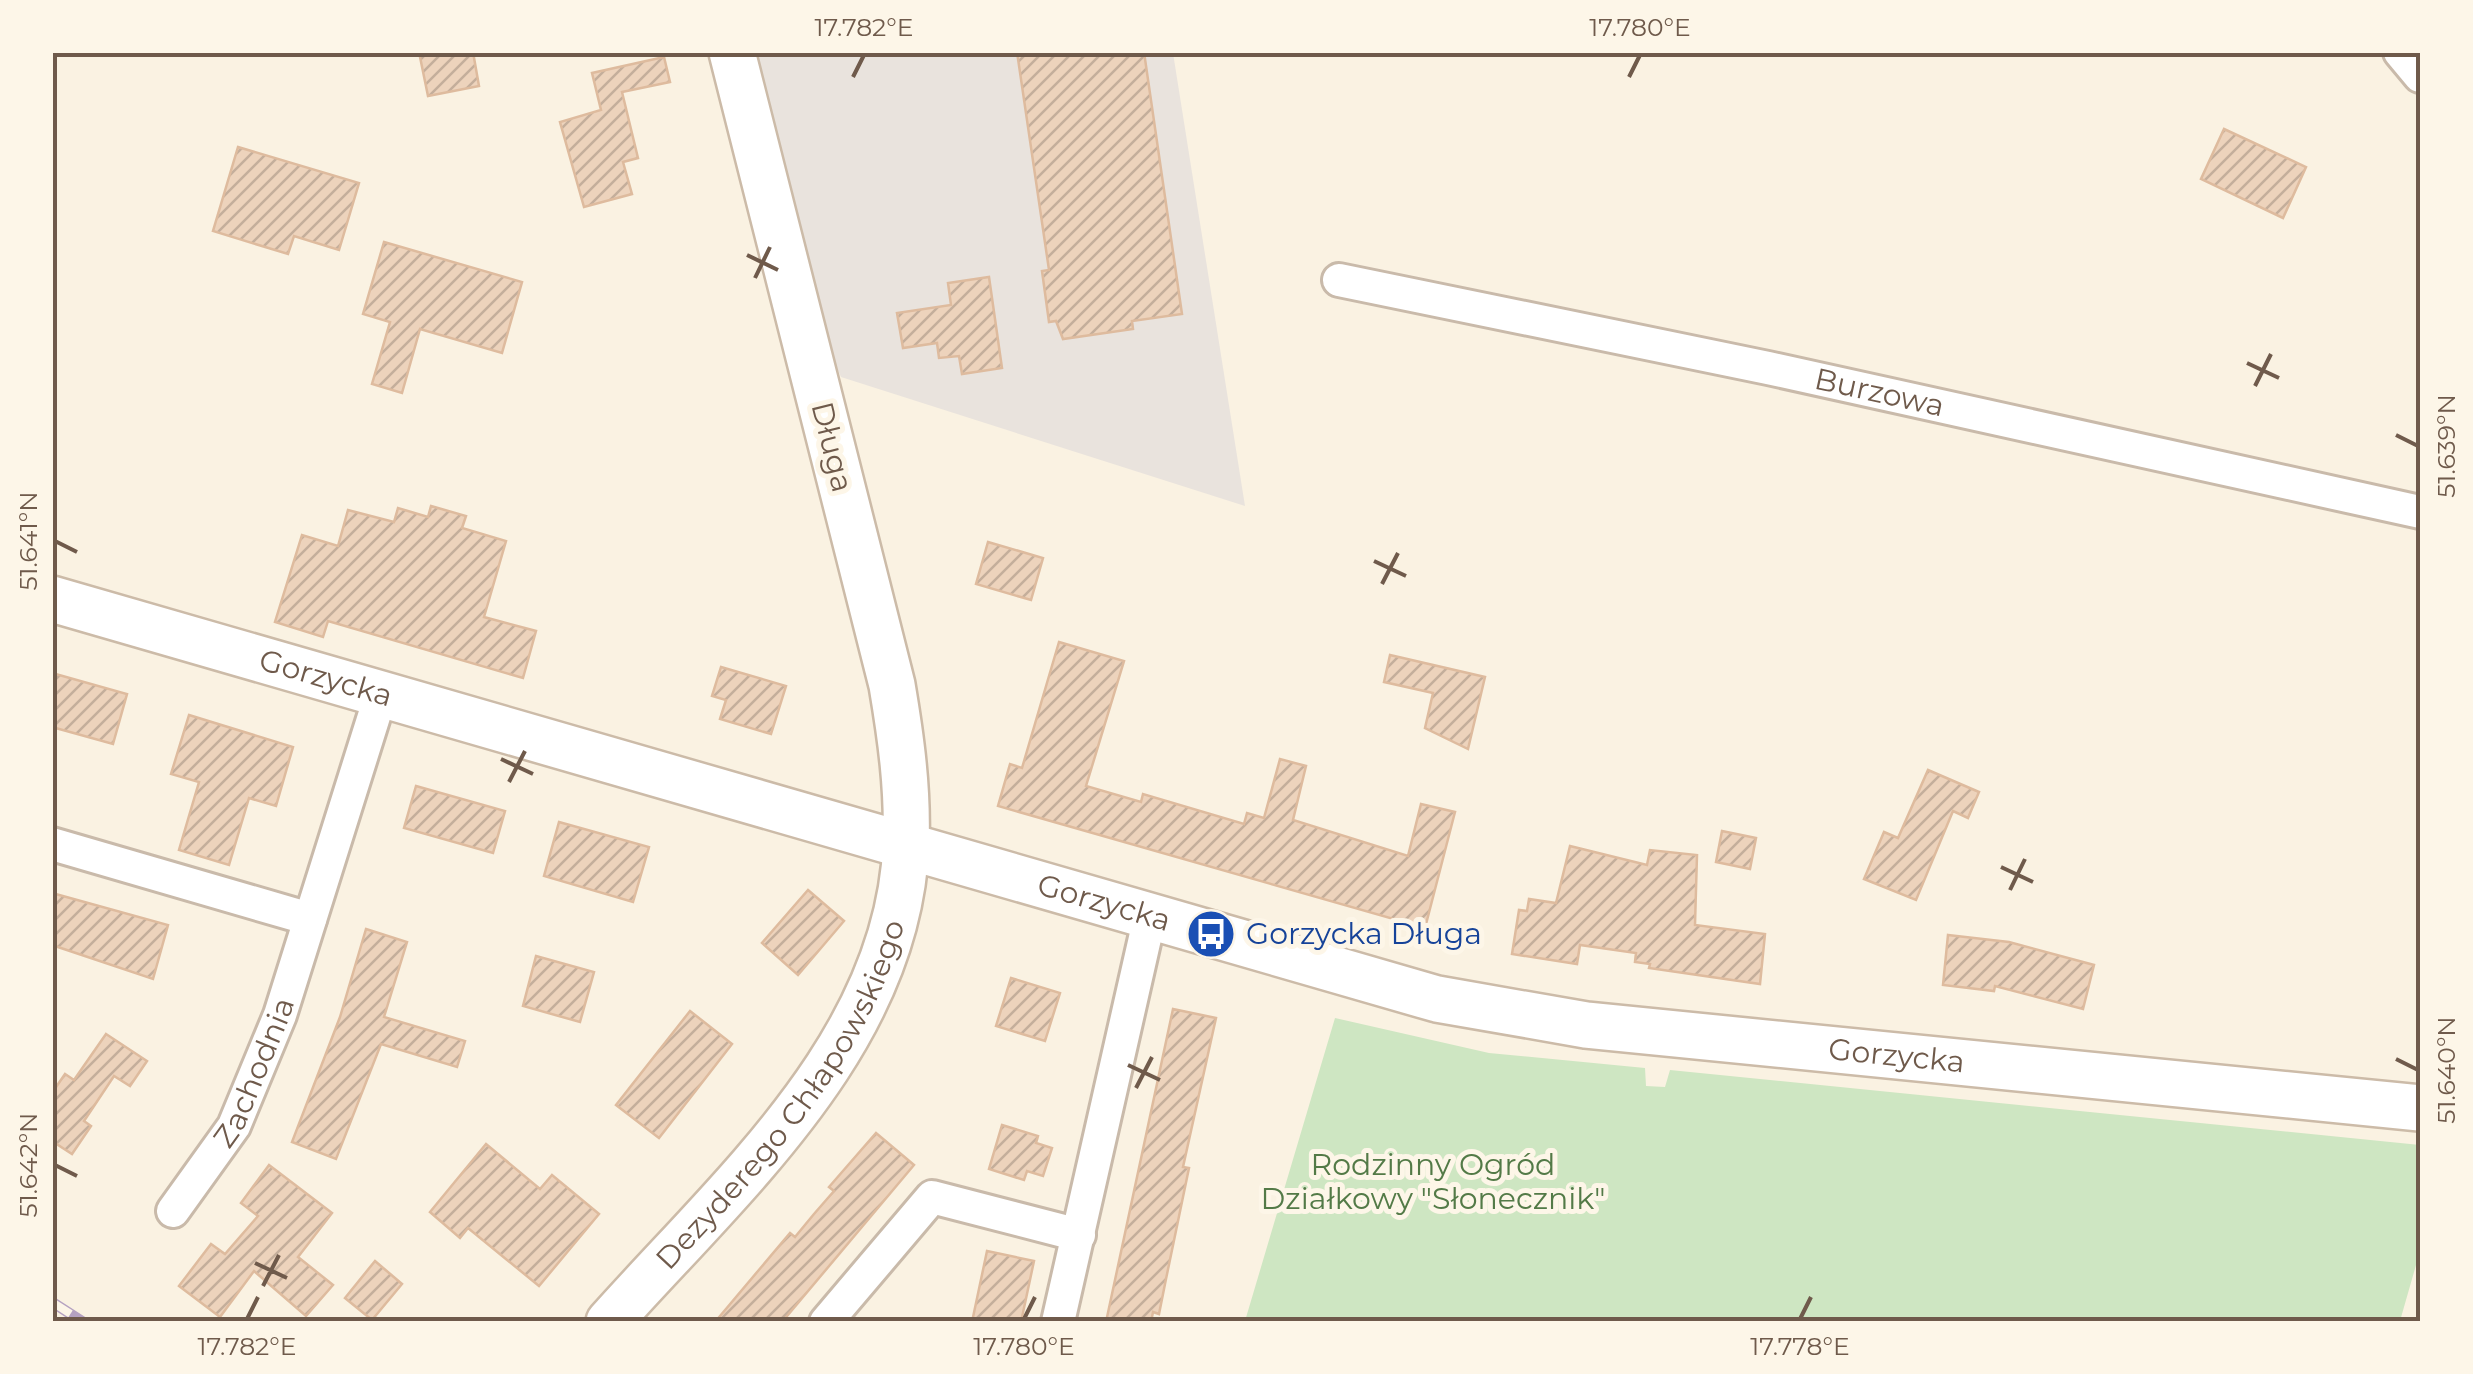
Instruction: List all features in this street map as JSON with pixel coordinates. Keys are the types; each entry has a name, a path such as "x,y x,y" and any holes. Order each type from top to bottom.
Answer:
{"street":[{"name":"Długa","path":"732,52 892,685 906,780 906,846"},
{"path":"2400,52 2420,76"},
{"name":"Burzowa","path":"1340,280 1768,368 2420,512"},
{"name":"Gorzycka","path":"52,600 1437,999 1586,1024 2420,1108"},
{"name":"Zachodnia","path":"172,1210 234,1126 280,1015 380,694"},
{"path":"52,844 310,919"},
{"name":"Dezyderego Chłapowskiego","path":"609,1322 802,1102 844,1043 882,961 906,846"},
{"path":"1058,1322 1150,916"},
{"path":"826,1322 932,1198 1079,1235"}],"shaded area":[{"path":"748,53 1173,53 1245,506 841,377 825,342"}],"green space":[{"name":"Rodzinny Ogród Działkowy \"Słonecznik\"","path":"1335,1018 1489,1053 1645,1068 1646,1086 1665,1087 1670,1070 2420,1145 2420,1251 2400,1321 1245,1321"}],"building":[{"path":"419,52 473,52 479,86 428,96"},
{"path":"1017,52 1144,52 1182,314 1132,321 1133,329 1063,339 1056,321 1049,322 1042,271 1049,270"},
{"path":"664,57 670,82 622,92 638,158 623,162 632,194 584,207 560,122 601,110 592,73"},
{"path":"2224,129 2306,167 2283,218 2201,179"},
{"path":"238,147 359,183 339,250 294,236 288,254 213,231"},
{"path":"384,242 522,282 502,353 420,329 402,393 372,384 390,322 363,314"},
{"path":"989,277 1002,368 962,374 959,356 939,358 937,343 903,348 897,313 951,305 948,283"},
{"path":"431,506 466,516 462,528 506,541 484,617 536,631 523,678 328,621 323,637 275,622 302,535 338,546 348,510 394,522 398,508 428,517"},
{"path":"988,542 1043,558 1031,600 976,584"},
{"path":"1059,642 1124,661 1086,786 1141,802 1143,794 1244,824 1247,813 1264,818 1280,759 1306,766 1293,820 1408,856 1421,804 1455,812 1425,928 998,806 1010,764 1022,768"},
{"path":"1390,655 1485,677 1468,749 1425,728 1433,693 1384,682"},
{"path":"721,667 786,686 771,734 720,719 726,700 712,696"},
{"path":"52,673 127,694 113,744 52,727"},
{"path":"189,715 293,747 276,806 249,798 229,865 179,850 199,782 171,774"},
{"path":"1928,770 1979,792 1968,818 1953,811 1916,900 1864,879 1884,832 1898,838"},
{"path":"416,786 505,811 493,853 404,828"},
{"path":"559,822 649,847 633,902 544,876"},
{"path":"1722,831 1756,838 1750,869 1716,862"},
{"path":"1570,846 1647,865 1650,850 1697,855 1695,925 1765,934 1760,984 1649,968 1650,964 1635,962 1636,953 1580,945 1577,964 1512,954 1519,910 1527,911 1529,899 1556,903"},
{"path":"808,890 844,921 798,975 762,943"},
{"path":"52,893 168,925 153,979 52,945"},
{"path":"366,929 407,942 384,1017 465,1041 457,1067 381,1044 336,1159 292,1142 340,1017"},
{"path":"1948,935 2009,942 2094,965 2083,1009 1995,986 1994,991 1943,985"},
{"path":"536,956 594,972 580,1022 523,1006"},
{"path":"1011,978 1060,993 1045,1041 996,1026"},
{"path":"1173,1009 1216,1018 1183,1167 1189,1168 1159,1314 1153,1312 1151,1322 1106,1322"},
{"path":"690,1011 732,1044 659,1138 616,1105"},
{"path":"106,1034 147,1061 130,1086 114,1076 84,1121 91,1126 72,1154 52,1141 52,1093 65,1074 74,1080"},
{"path":"1002,1125 1038,1136 1036,1143 1052,1148 1043,1176 1027,1171 1024,1180 989,1169"},
{"path":"876,1133 914,1165 782,1322 715,1322 790,1233 795,1237 834,1191 829,1187"},
{"path":"486,1144 540,1189 552,1175 599,1214 539,1286 468,1228 460,1238 430,1212"},
{"path":"269,1165 332,1213 298,1257 333,1285 306,1316 254,1271 220,1317 179,1286 211,1244 225,1254 258,1216 241,1203"},
{"path":"987,1251 1034,1261 1021,1322 972,1322"},
{"path":"375,1261 402,1284 372,1320 345,1298"}],"railway":[{"path":"52,1302 83,1322"}],"place":[{"name":"Gorzycka Długa","path":"1211,934"}]}
